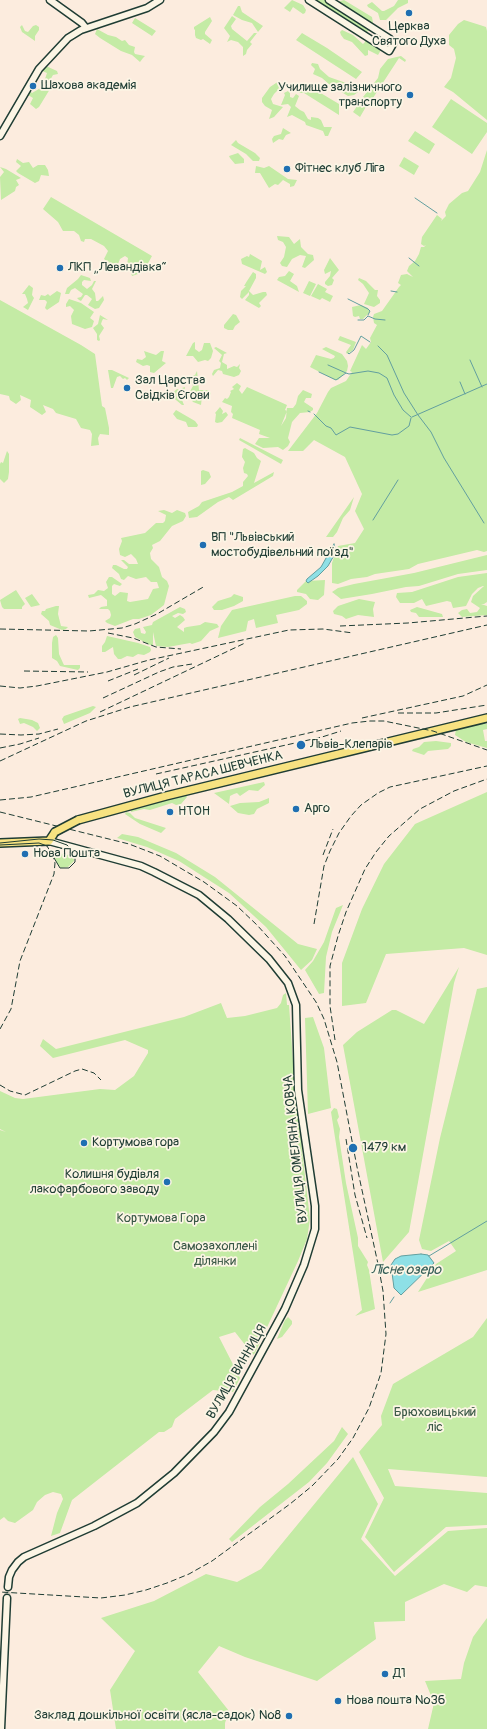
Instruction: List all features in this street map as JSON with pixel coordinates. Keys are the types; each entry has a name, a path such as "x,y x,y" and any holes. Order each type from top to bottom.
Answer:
{"main road":[{"path":"50,0 82,22 86,28"},
{"path":"0,136 40,68 68,38 86,28 147,8 160,0"},
{"path":"309,0 389,50 393,44 393,41 329,0"},
{"name":"ВУЛИЦЯ ТАРАСА ШЕВЧЕНКА","path":"49,841 55,832 78,820 117,808 487,718"},
{"path":"0,844 49,841"},
{"name":"ВУЛИЦЯ ОМЕЛЯНА КОВЧА","path":"49,841 140,866 199,895 228,919 269,959 288,983 296,1005 298,1090 315,1206 315,1229 312,1241"},
{"name":"ВУЛИЦЯ ВИННИЦЯ","path":"8,1587 9,1577 14,1566 24,1557 41,1548 94,1526 137,1503 174,1473 204,1443 229,1412 263,1351 285,1309 304,1265 312,1241"},
{"path":"1,1729 7,1598"}],"green space":[{"path":"292,0 303,5 306,10 305,13 303,14 293,7 290,12 284,8"},
{"path":"312,0 326,0 370,29 366,33"},
{"path":"344,0 372,17 373,23 370,24 338,3"},
{"path":"398,0 408,0 408,3 398,8 386,20 380,20 378,13 367,5 372,2 384,11 394,6"},
{"path":"238,6 240,6 242,12 263,26 258,32 252,23 233,15"},
{"path":"232,16 236,19 231,26 232,29 247,41 254,33 257,33 250,42 252,44 247,50 246,54 243,56 243,47 238,42 231,40 227,42 230,36 224,28"},
{"path":"210,17 212,21 205,34 212,40 210,44 203,39 201,40 196,38 194,27"},
{"path":"135,18 156,31 152,36 132,23"},
{"path":"464,20 486,27 487,31 487,120 453,92 444,87 451,78 456,58 454,49 449,45 449,35 458,24"},
{"path":"22,25 25,31 28,32 33,26 36,25 39,27 39,30 35,36 35,41 22,32 20,27"},
{"path":"97,29 122,41 125,40 129,45 135,47 135,54 145,56 140,62 132,55 121,51 100,38 95,34"},
{"path":"342,30 353,35 363,44 365,40 368,40 380,47 381,50 378,55 368,50 368,55 365,56 352,42 344,39 340,32"},
{"path":"302,33 362,72 356,79 296,40"},
{"path":"401,56 406,60 405,62 399,58 371,101 363,97 378,78 380,69 388,59"},
{"path":"312,63 318,64 320,69 329,77 358,86 358,92 354,95 348,96 330,85 322,78 313,74 315,69 311,65"},
{"path":"46,66 57,71 58,74 53,75 49,82 46,83 44,82 47,73 42,71"},
{"path":"279,81 282,86 271,99 273,104 283,107 274,117 269,119 272,110 265,106 262,102 262,98 270,87"},
{"path":"304,83 339,104 339,115 304,93 294,91"},
{"path":"44,86 50,89 39,107 36,109 30,104 33,98 28,95 29,90 32,93"},
{"path":"288,91 290,93 290,97 293,98 296,94 299,96 295,106 304,112 308,119 311,120 311,117 318,118 321,120 324,127 332,127 328,136 325,136 323,131 306,125 305,122 292,115 287,117 291,107 288,104 281,105 285,95 284,93"},
{"path":"451,99 487,123 487,132 472,154 432,127"},
{"path":"360,102 367,105 360,117 353,112"},
{"path":"283,128 291,133 286,135 283,140 279,139 273,143 272,139 274,136 281,134"},
{"path":"415,131 435,144 429,154 408,141"},
{"path":"236,140 238,143 255,153 260,158 259,161 253,161 246,154 231,145"},
{"path":"487,150 487,551 484,552 477,550 418,564 409,569 351,579 338,584 332,583 332,563 338,546 355,543 364,529 355,511 362,494 345,457 314,440 303,451 288,451 317,413 331,388 346,381 352,372 350,371 362,345 366,349 371,342 370,338 377,325 374,323 374,314 382,311 401,285 398,283 401,275 407,274 413,277 407,271 409,266 415,261 421,247 424,247 426,245 424,246 421,244 422,237 437,215 442,219 441,221 446,216 445,212 449,204 462,193 468,191 480,172"},
{"path":"238,153 244,159 244,163 235,164 229,156"},
{"path":"404,157 419,166 414,175 399,166"},
{"path":"17,159 23,163 29,162 33,168 38,165 45,165 49,176 41,175 39,181 35,183 16,171 21,166 16,162"},
{"path":"256,166 264,168 269,166 288,179 297,180 294,186 290,187 290,184 283,180 278,185 275,184 269,188 260,173 255,173"},
{"path":"0,167 21,178 16,180 19,185 16,187 15,191 1,200 0,177 4,172"},
{"path":"51,197 152,256 146,267 140,264 137,271 138,274 132,276 131,273 134,268 127,266 128,258 125,256 120,259 116,266 111,265 104,259 108,251 104,246 91,239 85,239 84,242 81,241 79,235 74,231 63,231 58,222 43,209"},
{"path":"277,236 289,237 294,244 300,239 301,247 308,254 313,255 314,260 305,268 302,267 306,256 300,255 292,259 287,267 282,266 280,263 284,257 286,247 283,242 278,240"},
{"path":"250,254 262,261 260,270 265,267 267,272 265,274 242,264 241,259 247,256 249,257"},
{"path":"330,258 339,270 332,278 334,280 332,285 328,286 325,282 330,276 331,271 325,274 324,270"},
{"path":"289,271 294,274 290,281 297,286 299,292 277,280 279,277 285,276"},
{"path":"253,272 256,274 256,278 249,291 253,295 266,292 267,295 259,303 261,306 259,308 245,300 249,295 249,292 242,299 240,297 241,291 246,286 244,286"},
{"path":"81,275 90,278 91,281 84,280 82,282 82,285 87,289 94,281 96,281 92,289 95,293 96,301 103,296 104,300 99,308 95,309 88,305 92,299 87,295 85,295 81,301 79,300 77,298 81,297 83,294 75,288 71,290 69,294 65,294 67,288"},
{"path":"359,278 366,281 375,290 378,290 377,296 380,303 374,307 364,304 369,293 363,284 358,280"},
{"path":"309,281 316,284 310,296 303,293"},
{"path":"318,284 327,289 325,292 333,296 330,302 322,298 320,300 311,296"},
{"path":"29,285 33,288 32,295 34,298 28,310 23,307 28,303 25,294 22,294"},
{"path":"57,291 61,293 59,302 47,310 45,308 47,302 45,300 39,300 41,295 45,296 48,294 50,296"},
{"path":"69,299 81,303 94,312 90,318 94,321 92,327 85,329 72,324 71,316 74,310 70,306 66,307"},
{"path":"0,300 95,354 102,406 105,408 109,428 109,435 100,434 98,438 99,445 91,446 92,434 90,430 81,428 76,419 56,413 53,409 43,405 46,412 42,415 30,407 31,400 20,395 21,400 16,404 10,400 9,396 0,394"},
{"path":"361,305 368,308 370,312 363,319 360,319 359,316 353,316 352,307"},
{"path":"233,314 236,315 240,322 233,330 228,330 224,328 224,325"},
{"path":"100,315 108,320 103,319 102,321 101,324 104,328 99,336 99,341 97,340 97,334 93,328 98,324"},
{"path":"340,336 356,342 353,350 347,354 346,352 351,345 338,340"},
{"path":"195,342 195,349 199,352 202,350 204,343 210,343 213,351 211,358 208,361 205,360 198,362 193,356 186,356"},
{"path":"216,347 227,353 224,354 222,362 227,365 227,369 234,366 237,367 240,364 239,368 241,371 239,375 234,377 223,374 222,371 218,370 213,376 212,374 214,370 220,368 221,363 219,361 222,355 214,348"},
{"path":"326,347 342,354 347,361 347,371 338,380 335,380 310,367 316,355 331,359 334,358 335,356 322,349"},
{"path":"144,351 156,355 161,351 164,351 162,361 166,363 154,373 150,372 150,366 143,366 136,362 137,359 142,360 146,357"},
{"path":"108,370 112,370 129,378 127,380 120,376 117,377 113,388 111,388"},
{"path":"197,371 199,390 208,390 211,393 210,395 202,396 201,405 193,402 188,397 182,400 184,405 182,405 170,395 177,389 181,390 185,387 184,393 187,395 193,386 190,377 195,375"},
{"path":"237,383 241,386 239,390 242,394 247,387 287,405 285,410 287,411 287,408 293,408 296,404 298,396 303,390 312,394 311,398 306,398 304,402 313,408 313,410 310,412 300,413 292,422 288,438 290,442 283,450 278,447 263,448 255,444 259,438 270,438 259,434 260,430 232,418 232,406 222,402 225,398 227,399 229,397 230,391 234,389 232,387","holes":["287,412 286,418 281,426"]},
{"path":"220,407 223,411 222,414 226,412 228,415 222,422 217,423 215,422 215,413"},
{"path":"176,410 195,421 198,425 197,427 188,427 186,422 177,419 173,414"},
{"path":"240,438 283,460 281,464 239,440"},
{"path":"245,448 254,453 261,461 254,483 274,472 273,476 233,500 229,497 218,502 197,517 189,518 188,512 199,506 202,502 232,492 243,486 243,482 248,476 244,473 243,468 245,462 242,457 243,449"},
{"path":"7,451 9,454 9,472 8,479 4,483 0,479 0,464 1,462 3,463"},
{"path":"203,470 209,472 211,477 205,484 201,485 201,471"},
{"path":"354,497 350,510 343,518 337,532 333,537 326,537"},
{"path":"164,510 172,513 177,510 185,513 186,516 183,521 172,526 160,541 152,545 153,548 150,553 151,559 159,567 162,577 167,581 169,586 164,605 151,615 139,619 133,619 115,626 107,623 105,621 110,618 110,611 108,609 99,609 107,606 107,600 101,595 89,598 88,595 94,594 98,590 104,591 108,588 106,582 109,577 112,577 122,584 120,586 114,584 112,586 112,594 115,596 120,592 128,593 127,601 130,602 148,599 153,589 159,588 157,582 151,582 146,577 136,579 128,576 124,580 121,579 119,574 112,568 113,565 116,565 127,569 128,567 121,560 124,560 129,564 138,564 136,559 131,554 125,557 120,555 119,549 122,541 121,538 145,533 156,523 163,523 166,515 158,511"},
{"path":"487,555 487,570 458,574 419,586 341,599 332,592 338,588 354,584 414,573"},
{"path":"487,573 487,602 481,604 487,606 487,615 462,617 458,613 467,609 470,613 477,612 480,608 471,602 473,596 484,586 478,588 472,594 466,606 453,608 451,602 447,601 426,606 422,599 414,603 400,603 396,597 397,593 412,592 458,577"},
{"path":"325,580 324,595 318,600 310,599 306,594 297,592 297,590 306,581"},
{"path":"16,590 25,604 22,609 4,609 0,600"},
{"path":"32,594 40,605 31,607 25,598"},
{"path":"234,594 243,597 243,601 222,610 214,610 212,607 218,601 231,597"},
{"path":"301,596 307,601 307,604 299,610 276,615 278,623 256,628 254,619 248,621 246,631 218,638 221,626 232,610"},
{"path":"359,599 375,602 373,609 374,617 358,615 346,619 342,616 334,614 333,611 338,606"},
{"path":"59,606 58,614 61,626 68,627 66,629 62,630 50,625 49,621 41,614 42,611"},
{"path":"180,607 185,609 186,612 183,614 178,613 172,616 175,618 180,615 183,617 185,620 177,627 184,632 184,628 200,625 205,622 217,624 219,627 210,631 201,641 192,644 190,643 168,647 156,646 153,632 153,645 150,645 135,637 133,632 135,629 140,628 141,633 145,634 146,632 143,627 152,625 153,622"},
{"path":"417,607 442,614 443,617 419,617 416,613 411,612 410,610"},
{"path":"56,635 58,638 59,654 64,665 80,665 78,670 60,666 57,661 52,658 53,637"},
{"path":"107,636 138,643 150,647 151,650 144,655 138,654 133,657 127,656 118,659 114,654 113,647 105,652 102,652 102,646"},
{"path":"93,706 96,707 90,713 64,724 62,719 64,716"},
{"path":"18,719 32,720 38,723 40,728 37,731 33,727 24,723 20,724"},
{"path":"478,722 487,724 487,729 483,730 485,741 487,741 487,748 466,742 455,735 456,729"},
{"path":"436,741 451,743 451,746 448,749 428,751 424,755 412,751 424,742"},
{"path":"264,782 265,785 258,791 249,790 240,796 237,793 230,796 229,804 214,793"},
{"path":"487,792 487,955 464,948 386,954 366,1003 342,1006 342,963 362,909 384,864 415,824"},
{"path":"186,794 187,797 181,804 176,805 172,803 150,810 144,809 131,812 131,809"},
{"path":"269,798 269,803 257,809 254,814 249,815 238,813 230,806 240,803 259,802"},
{"path":"126,812 130,813 135,818 166,828 161,833 140,824 125,814"},
{"path":"122,834 138,837 176,853 215,877 298,944 317,949 312,960 301,970 266,927 229,893 179,861 147,847 117,838"},
{"path":"52,852 74,856 74,861 68,867 61,868"},
{"path":"343,905 332,932 326,957 324,993 319,994 305,970 313,961 324,942 336,908"},
{"path":"459,967 454,983 409,1232 383,1262 343,1045 357,1032 392,1010 396,1010 424,1024"},
{"path":"487,987 487,1270 418,1292 436,1264 456,1251 449,1241 431,1251 422,1249 419,1240 440,1138 477,989"},
{"name":"Кортумова Гора","path":"286,993 287,1005 289,1005 295,1090 310,1219 307,1239 298,1261 255,1353 253,1355 235,1332 219,1337 240,1378 233,1392 213,1390 175,1419 172,1427 164,1432 159,1432 72,1500 60,1533 51,1536 57,1513 63,1499 61,1494 53,1492 45,1495 37,1502 33,1510 15,1523 8,1521 4,1517 0,1520 0,1130 6,1132 0,1129 0,1091 15,1098 23,1099 100,1089 115,1090 134,1076 148,1053 148,1050 125,1040 53,1058 40,1046 43,1039 56,1049 184,1017 221,1003 227,1018 245,1016 277,1008 281,1003 283,995"},
{"path":"313,1017 324,1048 331,1108 308,1114 305,1018"},
{"path":"334,1108 337,1109 339,1117 337,1120 340,1129 339,1137 346,1183 358,1238 358,1246 368,1262 367,1265 375,1309 355,1316 362,1310 331,1112"},
{"path":"288,1317 292,1321 292,1324 282,1337 277,1339 285,1320"},
{"name":"Брюховицький ліс","path":"487,1318 487,1477 388,1469 395,1486 487,1493 487,1525 446,1527 394,1572 365,1537 384,1498 359,1452 382,1425 381,1416 393,1384 473,1337"},
{"path":"342,1427 348,1434 327,1463 309,1482 232,1542 229,1539 260,1507 288,1484 334,1441"},
{"path":"353,1457 378,1504 361,1539 395,1576 448,1531 487,1528 487,1587 475,1585 467,1592 444,1584 405,1602 405,1621 374,1622 376,1639 317,1681 245,1657 219,1646 198,1672 229,1711 225,1723 225,1729 116,1729 110,1690 135,1651 101,1618 154,1601 206,1574 237,1582 261,1569"},
{"path":"487,1618 487,1729 428,1729 434,1703 425,1681 461,1679 464,1663 473,1637"}],"water":[{"path":"334,544 336,552 328,566 308,583 306,581 307,579 321,567"},
{"name":"Лісне озеро","path":"421,1254 428,1255 434,1263 401,1295 394,1288 391,1265 395,1259 401,1256"}],"waterway":[{"path":"415,198 437,213"},
{"path":"409,258 419,266"},
{"path":"391,291 397,292"},
{"path":"348,299 368,309 370,311 368,315"},
{"path":"358,320 364,320 368,316 375,319 385,320"},
{"path":"348,353 349,354 354,350 361,336 370,342"},
{"path":"378,346 387,355 404,393 431,432 444,458 484,523"},
{"path":"470,360 482,387"},
{"path":"328,365 346,373"},
{"path":"319,372 336,380 346,373 349,374 368,371 379,373 387,378 394,395 403,410 411,417"},
{"path":"460,382 465,394"},
{"path":"412,417 487,384"},
{"path":"314,414 326,426 331,428 336,435 350,427 392,435 398,434 409,426 411,418"},
{"path":"373,520 398,480"},
{"path":"429,1256 487,1221"},
{"path":"390,1303 394,1297"}],"tunnel":[{"path":"7,1598 8,1587"}],"tram line":[{"path":"0,843 39,839 53,840 67,845 72,850 75,857 75,862 69,868 60,868 47,846 39,843 0,845"}],"railway":[{"path":"0,629 89,631 122,628 157,614 205,586"},
{"path":"340,626 408,623 487,616"},
{"path":"0,761 86,721 130,707 487,625"},
{"path":"0,686 20,688 37,686 107,672 149,660 289,630 323,629 353,633"},
{"path":"108,633 133,638 156,647 181,649"},
{"path":"100,712 245,643"},
{"path":"134,675 169,658"},
{"path":"103,698 159,672 173,667 192,664"},
{"path":"108,681 138,669"},
{"path":"24,671 88,672"},
{"path":"362,718 463,696 487,685"},
{"path":"398,713 436,713 487,705"},
{"path":"0,800 31,797 352,723 370,721 384,721 433,731 487,750"},
{"path":"0,734 39,734 58,729"},
{"path":"156,774 322,737 341,731"},
{"path":"0,748 39,738"},
{"path":"314,924 324,866 339,833 361,805 378,793 390,787 487,766"},
{"path":"335,1040 330,1006 330,966 346,912 365,869 389,836 420,809 454,791 487,779"},
{"path":"0,812 129,844 160,856 204,882 237,906 257,925 285,956 316,1002 324,1019 337,1062 383,1291 386,1334 381,1373 369,1408 353,1438 338,1459 312,1486 290,1504 212,1561 189,1574 167,1583 125,1595 101,1598 0,1592"},
{"path":"323,855 333,829"},
{"path":"0,1029 11,1009 20,961 54,874 55,863 53,856"},
{"path":"0,1085 10,1091 25,1095 82,1069 94,1073 101,1080"},
{"path":"346,1139 355,1195 367,1238"}],"place":[{"name":"Церква Святого Духа","path":"409,13"},
{"name":"Шахова академія","path":"33,86"},
{"name":"Училище залізничного транспорту","path":"410,95"},
{"name":"Фітнес клуб Ліга","path":"287,169"},
{"name":"ЛКП „Левандівка“","path":"60,268"},
{"name":"Зал Царства Свідків Єгови","path":"127,388"},
{"name":"ВП \"Львівський мостобудівельний поїзд\"","path":"203,545"},
{"name":"Львів-Клепарів","path":"301,745"},
{"name":"Арго","path":"296,809"},
{"name":"НТОН","path":"170,812"},
{"name":"Нова Пошта","path":"25,854"},
{"name":"Кортумова гора","path":"84,1143"},
{"name":"1479 км","path":"353,1148"},
{"name":"Колишня будівля лакофарбового заводу","path":"167,1182"},
{"name":"Д1","path":"385,1674"},
{"name":"Нова пошта №36","path":"338,1701"},
{"name":"Заклад дошкільної освіти (ясла-садок) №8","path":"289,1716"}],"park label":[{"name":"Самозахоплені ділянки","path":"215,1254"}]}
